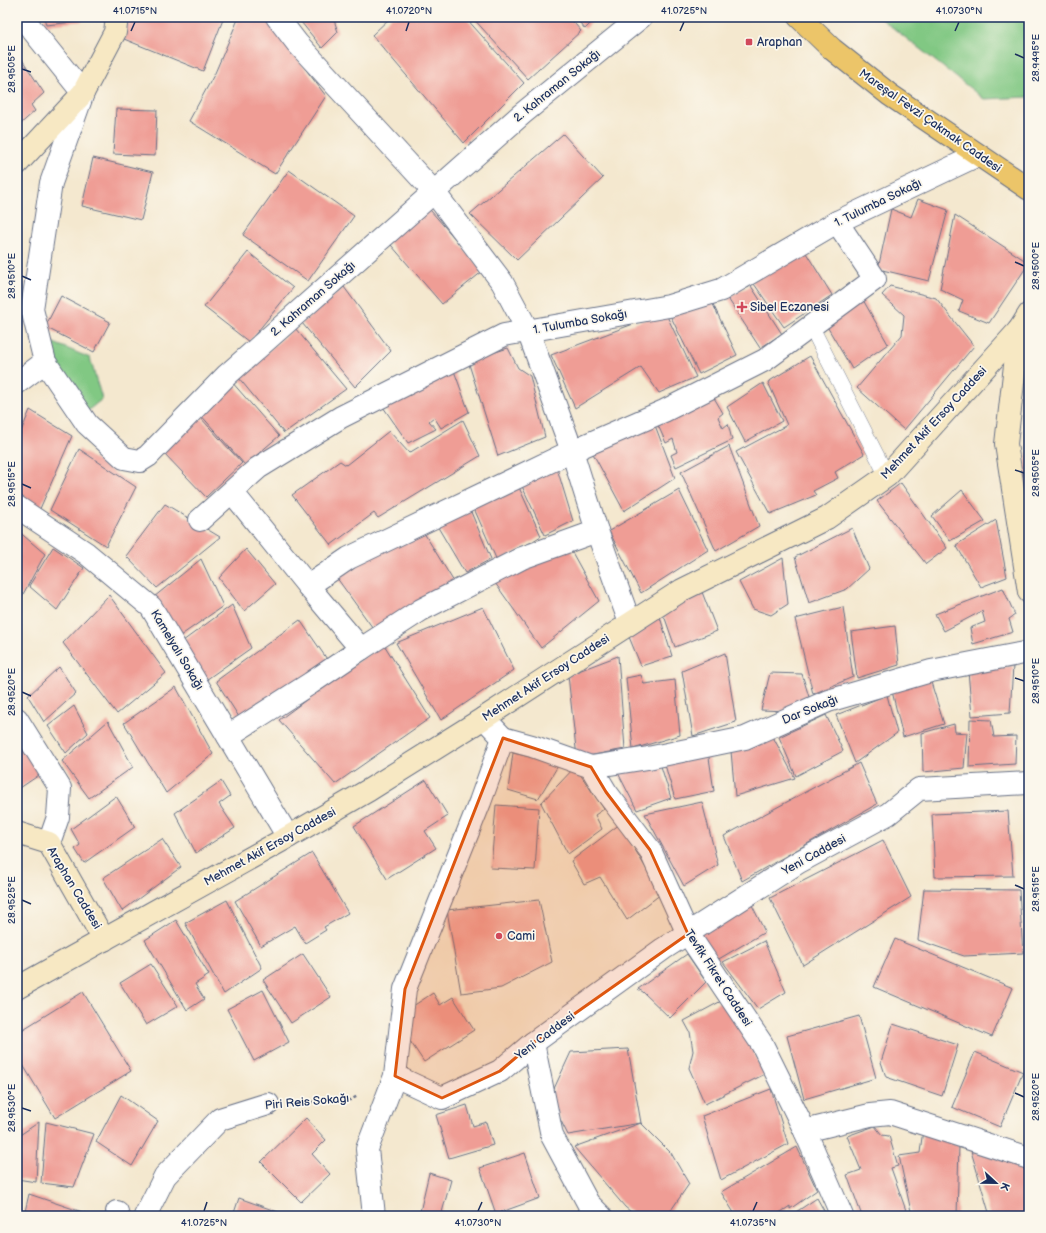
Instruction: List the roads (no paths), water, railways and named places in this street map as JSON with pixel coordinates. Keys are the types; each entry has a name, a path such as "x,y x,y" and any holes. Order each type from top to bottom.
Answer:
{"main road":[{"name":"Mareşal Fevzi Çakmak Caddesi","path":"799,17 832,49 890,95 1029,189"}],"street":[{"path":"22,17 83,93"},
{"path":"17,164 83,93 115,32 117,17"},
{"path":"278,17 297,43 434,192 502,282 528,331 572,451 597,531 630,624"},
{"name":"2. Kahraman Sokağı","path":"83,93 51,183 32,309 45,362 87,424 124,458 140,461 148,456 227,375 522,114 641,17"},
{"name":"1. Tulumba Sokağı","path":"200,520 258,468 341,417 504,335 669,306 721,290 837,222 978,155"},
{"path":"308,586 349,558 572,451 664,411 765,360 875,278 837,222"},
{"path":"1024,322 1006,444 1023,518 1029,592"},
{"name":"Mehmet Akif Ersoy Caddesi","path":"17,988 288,837 369,790 484,718 682,590 827,518 887,476 1024,322"},
{"path":"17,383 45,362"},
{"path":"232,492 361,649"},
{"name":"Kamelyalı Sokağı","path":"17,507 86,553 151,607 288,837"},
{"path":"228,736 421,610 522,558 597,531"},
{"name":"Dar Sokağı","path":"591,767 648,758 745,738 828,701 931,672 1029,652"},
{"path":"484,718 503,738 532,746 591,767"},
{"path":"17,719 60,788 58,817 49,844"},
{"path":"374,1216 367,1149 395,1076 405,989 480,802 503,738"},
{"name":"Tevfik Fikret Caddesi","path":"591,767 606,792 650,850 688,934 762,1044 805,1131 842,1216"},
{"name":"Yeni Caddesi","path":"395,1076 442,1098 500,1071 533,1043 663,949 799,862 888,814 919,789 1029,783"},
{"name":"Araphan Caddesi","path":"17,833 49,844 104,940"},
{"path":"533,1043 552,1136 588,1203 601,1216"},
{"name":"Piri Reis Sokağı","path":"145,1216 165,1176 220,1119 268,1104"},
{"path":"805,1131 870,1115 890,1113 1029,1158"}],"lane":[{"path":"810,326 887,476"}],"place":[{"name":"Araphan","path":"749,42"},
{"name":"Sibel Eczanesi","path":"742,307"},
{"name":"Cami","path":"499,936"}]}
